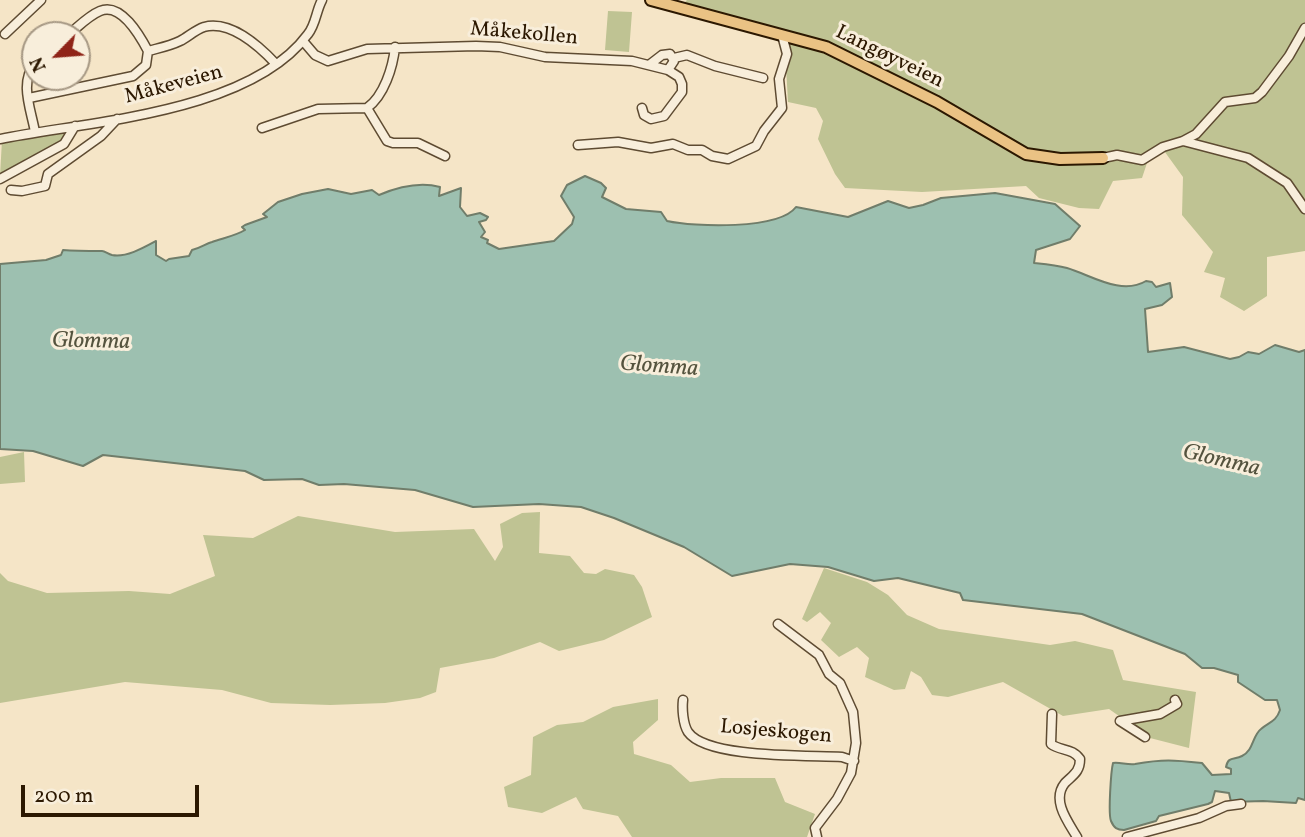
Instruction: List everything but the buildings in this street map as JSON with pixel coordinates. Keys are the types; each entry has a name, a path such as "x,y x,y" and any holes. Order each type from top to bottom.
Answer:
{"main road":[{"name":"Langøyveien","path":"651,0 839,52 937,102 1026,154 1060,159 1103,158"}],"street":[{"path":"5,34 41,0"},
{"name":"Måkeveien","path":"0,139 163,110 212,97 237,87 275,64 303,41 313,27 320,1"},
{"path":"29,98 132,76 146,65 148,51 128,22 103,9 86,21"},
{"path":"148,51 171,45 200,29 214,26 246,37 260,47 275,64"},
{"path":"1103,158 1117,155 1142,160 1163,147 1196,134 1225,102 1255,98 1289,56 1305,28"},
{"path":"579,145 618,142 650,148 674,144 688,150 702,150 725,159 753,149 782,108 779,79 788,54 782,35"},
{"name":"Måkekollen","path":"303,41 315,55 328,61 358,50 394,47 500,47 545,57 621,60 668,70"},
{"path":"262,128 318,109 367,108 388,77 394,47"},
{"name":"Måkekollen","path":"649,65 664,54 670,54 674,58 687,55 715,66 763,78"},
{"path":"642,108 644,115 656,120 664,116 677,101 682,92 682,84 679,77 668,70 674,58"},
{"path":"28,91 35,132"},
{"path":"367,108 387,141 418,143 445,156"},
{"path":"11,190 22,191 45,186 48,174 101,136 117,119"},
{"path":"0,179 64,144 75,126"},
{"path":"1183,141 1248,158 1287,183 1305,209"},
{"path":"778,624 821,657 829,674 840,683 853,712 854,761 847,783 815,828 817,837"},
{"name":"Losjeskogen","path":"683,700 688,732 714,748 842,757 854,761"},
{"path":"1145,737 1120,721 1160,714 1177,704 1175,700"},
{"path":"1052,714 1051,744 1074,752 1080,759 1078,770 1062,787 1060,802 1077,837"},
{"path":"1116,726 1136,732"},
{"path":"1126,837 1206,816 1226,806 1241,804"}],"shaded area":[{"path":"1305,0 1305,251 1267,257 1267,296 1244,311 1220,297 1225,278 1204,272 1213,252 1182,215 1183,177 1162,148 1149,157 1142,178 1113,181 1099,209 1079,208 1039,198 1026,186 922,192 845,188 818,139 823,121 816,108 788,102 785,49 777,30 705,11 685,2"},
{"path":"608,11 632,12 629,52 605,50"},
{"path":"64,130 68,136 56,145 0,176 2,140"},
{"path":"24,452 25,482 0,484 0,457"},
{"path":"540,512 539,553 570,556 584,573 596,574 605,569 634,575 642,587 652,617 604,640 559,651 540,642 494,658 440,668 436,692 420,698 385,703 271,703 222,690 125,682 0,703 0,573 8,581 47,593 129,591 170,594 215,576 203,535 253,538 298,516 395,532 474,529 495,561 503,547 500,524 522,513"},
{"path":"824,568 867,582 888,595 907,615 939,629 1050,645 1075,641 1113,650 1123,680 1196,692 1189,748 1150,738 1109,709 1063,716 1003,682 948,697 932,695 921,677 911,671 905,689 894,690 865,677 869,658 857,647 839,657 821,640 831,623 820,612 807,622 802,619"},
{"path":"658,699 658,720 633,742 634,754 671,765 690,782 721,778 775,778 785,802 815,814 807,837 632,837 618,816 583,809 576,797 542,813 508,807 504,787 531,775 533,737 557,725 583,722 613,707"}],"water":[{"name":"Glomma","path":"585,176 606,188 602,197 626,209 661,212 667,221 696,225 735,225 772,220 796,207 848,217 888,201 909,208 941,198 995,193 1055,204 1080,226 1070,239 1036,250 1034,263 1067,268 1116,285 1136,285 1146,281 1152,282 1156,287 1170,283 1172,297 1162,305 1145,309 1148,352 1184,347 1230,359 1248,352 1259,354 1275,345 1299,352 1305,350 1305,800 1298,798 1296,803 1231,802 1229,793 1215,791 1212,802 1208,804 1159,816 1156,821 1124,830 1116,828 1111,821 1110,810 1113,763 1168,760 1192,762 1202,763 1212,775 1231,774 1231,769 1226,767 1228,761 1246,753 1258,732 1274,719 1280,710 1277,700 1265,700 1238,682 1238,675 1214,668 1202,668 1185,654 1082,614 963,600 960,593 898,578 874,581 828,567 790,564 732,576 684,547 581,507 539,504 473,507 415,490 344,484 319,485 302,479 264,480 245,471 103,455 83,466 33,451 0,449 0,264 46,260 61,255 63,250 102,251 117,256 156,241 156,255 166,261 189,256 192,250 241,232 245,230 242,227 245,225 267,217 263,214 278,202 302,194 328,189 351,194 372,190 379,195 417,185 440,187 439,196 461,188 460,207 467,216 480,213 488,217 479,222 485,232 481,237 499,249 554,241 572,224 574,217 561,196 567,185"}]}
